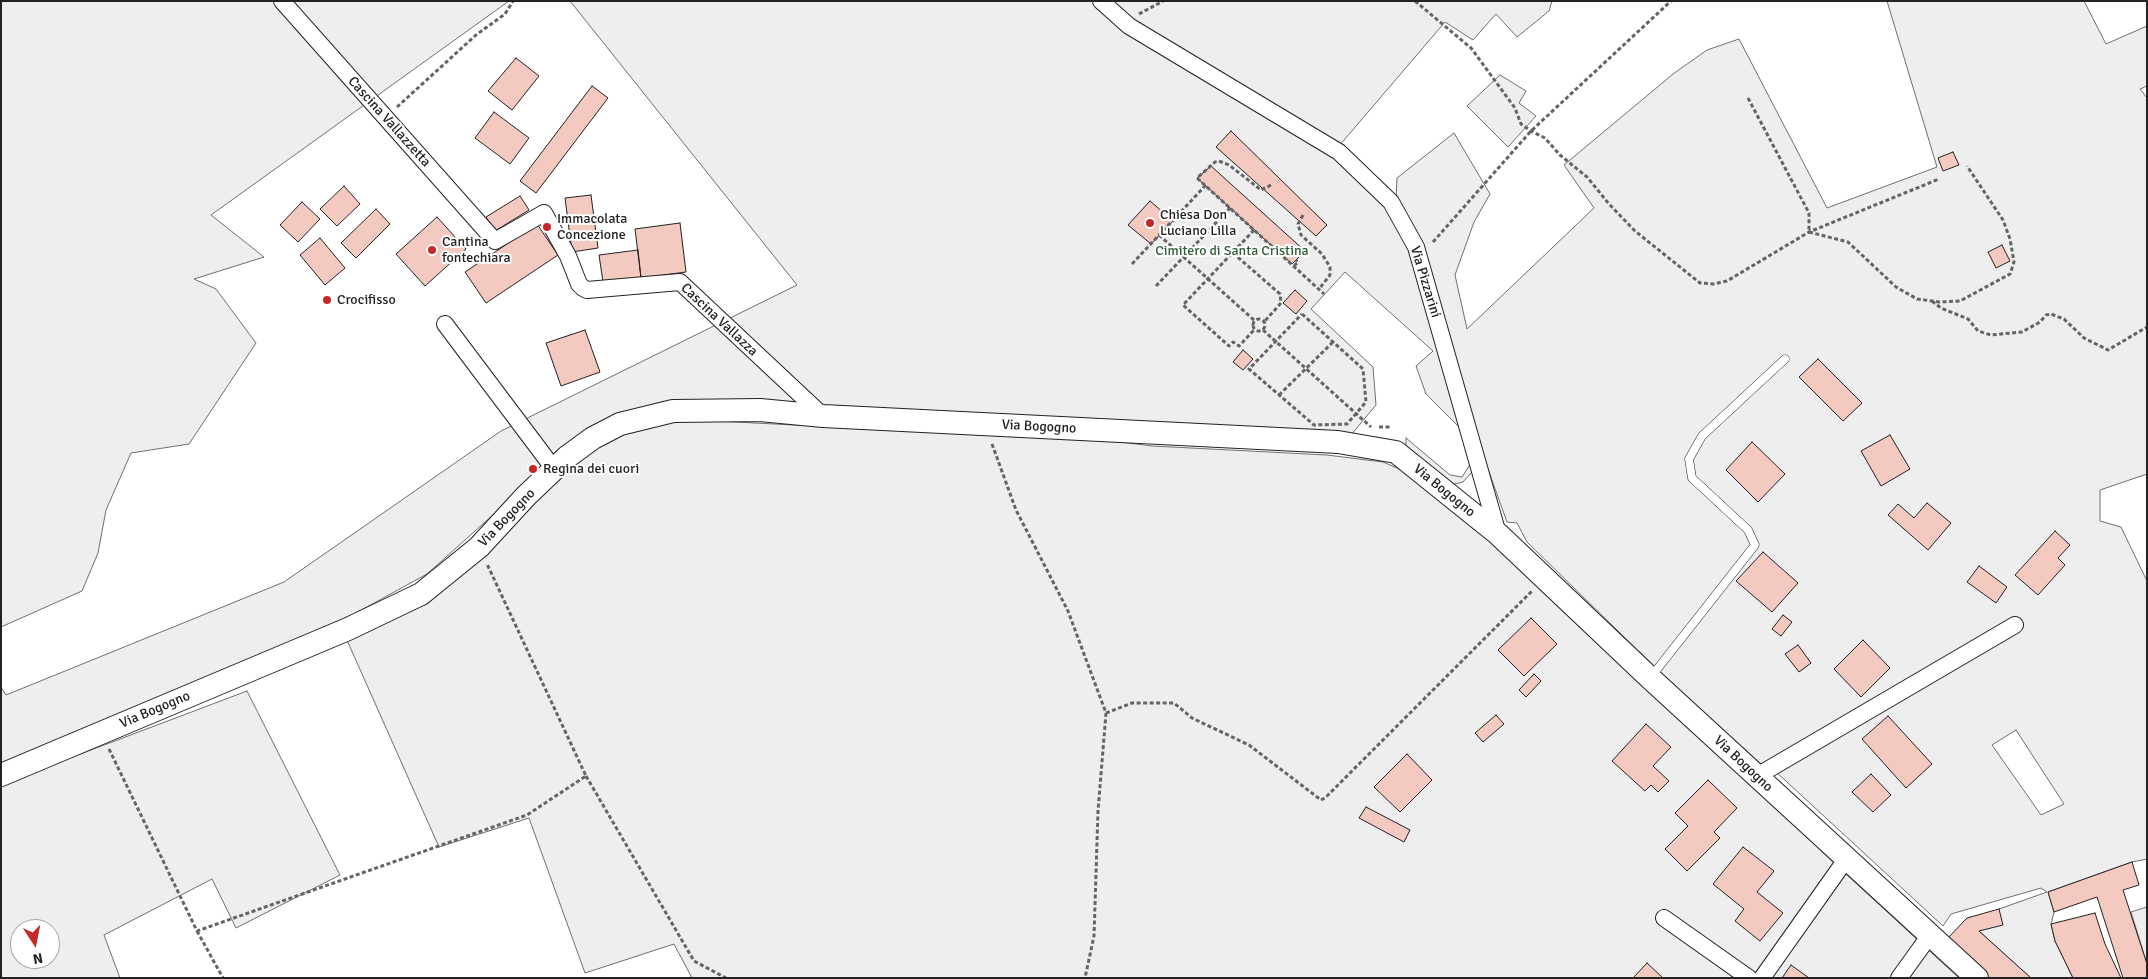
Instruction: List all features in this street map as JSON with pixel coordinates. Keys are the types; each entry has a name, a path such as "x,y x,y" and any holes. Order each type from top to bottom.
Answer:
{"main road":[{"name":"Via Bogogno","path":"1,775 348,629 421,594 479,547 567,457 593,438 620,424 673,411 760,410 823,416 984,425 1338,442 1396,452 1498,534 1650,678 1978,978"}],"street":[{"name":"Cascina Vallazzetta","path":"282,1 497,241"},
{"name":"Via Pizzarini","path":"1101,1 1123,21 1339,152 1391,202 1419,257 1498,534"},
{"name":"Cascina Vallazza","path":"497,241 531,219 544,214 568,256 579,284 583,288 587,290 680,282 686,285 823,416"},
{"path":"445,324 554,470"},
{"path":"1757,776 2015,626"},
{"path":"1762,978 1847,858"},
{"path":"1664,918 1748,978"},
{"path":"1898,978 1930,935"}],"lane":[{"path":"1650,678 1756,545 1748,530 1692,478 1688,459 1702,436 1785,359"}],"path":[{"path":"385,117 469,40 505,14 513,1"},
{"path":"1123,21 1163,1"},
{"path":"1415,1 1471,48 1516,108 1522,124 1545,138 1560,155 1587,177 1609,204 1636,231 1700,283 1713,284 1727,280 1809,232 1940,179"},
{"path":"1419,257 1531,131 1671,1"},
{"path":"1748,98 1809,213 1809,232"},
{"path":"1271,185 1267,189 1261,190 1229,165 1219,161 1215,162 1197,178 1324,294"},
{"path":"1809,232 1848,242 1896,287 1918,299 1960,301 2010,274 2014,262 2010,239 2003,220 1967,166"},
{"path":"1132,264 1206,186"},
{"path":"1156,286 1230,208"},
{"path":"1304,215 1298,224 1301,235 1322,254 1330,267 1330,275 1319,289"},
{"path":"1254,230 1183,305 1229,346 1233,342 1239,346 1255,330"},
{"path":"1159,235 1254,321"},
{"path":"1233,253 1280,294 1281,304 1264,322 1263,330"},
{"path":"1294,266 1298,262 1296,260"},
{"path":"1931,301 1941,308 1968,319 1978,331 1991,335 2022,332 2040,322 2046,315 2051,314 2064,319 2084,338 2108,350 2147,327"},
{"path":"1302,314 1363,369 1366,402 1347,424 1314,425 1249,369 1276,341 1302,314"},
{"path":"1254,321 1260,320 1264,322"},
{"path":"1254,321 1255,330"},
{"path":"1255,330 1263,330 1371,427 1391,427"},
{"path":"1279,396 1333,342"},
{"path":"984,425 1016,510 1068,610 1106,713 1098,811 1094,936 1085,978"},
{"path":"479,547 586,776 694,961 726,978"},
{"path":"1106,713 1132,703 1174,703 1192,718 1249,745 1321,800 1544,578"},
{"path":"101,733 196,931 223,978"},
{"path":"196,931 527,815 586,776"}],"green space":[{"path":"1,1 509,1 211,215 264,257 194,279 216,289 256,343 189,444 131,453 106,510 98,553 82,591 1,627"},
{"name":"Cimitero di Santa Cristina","path":"570,1 1097,1 1339,159 1387,206 1409,246 1464,432 1426,394 1416,366 1433,351 1345,272 1311,309 1373,367 1376,405 1351,435 667,404 523,488 427,574 354,614 1,767 1,687 6,695 284,582 501,431 797,285"},
{"path":"1106,1 1552,1 1549,11 1517,37 1496,14 1473,40 1445,22 1339,146 1146,33"},
{"path":"1887,1 2084,1 2106,44 2147,26 2147,86 2140,89 2147,98 2147,474 2100,490 2100,521 2121,527 2147,581 2147,859 2132,862 2048,892 2054,912 2051,924 2055,941 2073,978 2031,978 1979,931 1999,909 2047,892 2041,888 1951,914 1943,926 1775,771 1763,766 1664,676 1527,542 1517,523 1507,522 1470,419 1427,268 1421,239 1396,200 1397,178 1454,133 1490,194 1474,222 1455,275 1467,329 1594,208 1564,165 1673,74 1707,50 1739,39 1827,208 1937,167","holes":["2016,730 2064,804 2041,815 1992,745"]},
{"path":"1500,75 1526,91 1519,103 1536,116 1508,147 1467,106"},
{"path":"677,419 794,425 985,425 1152,446 1327,455 1383,462 1425,480 1647,684 1835,864 1959,978 692,978 674,944 585,973 529,818 439,847 346,638 427,604 484,556 563,474 605,442 637,428"},
{"path":"1406,438 1450,475 1462,477 1471,463 1472,472 1463,482 1451,485 1406,446"},
{"path":"247,691 340,875 236,928 212,879 104,935 120,978 1,978 1,784"},
{"path":"2147,907 2147,964 2131,912"}],"building":[{"path":"516,58 539,76 512,110 488,91"},
{"path":"592,86 608,98 536,193 520,181"},
{"path":"494,112 529,138 510,164 475,138"},
{"path":"1231,131 1327,225 1316,236 1216,147"},
{"path":"1953,152 1959,165 1943,171 1938,158"},
{"path":"1211,166 1305,251 1292,264 1197,178"},
{"path":"344,186 360,204 337,226 320,209"},
{"path":"591,195 598,248 572,252 565,198"},
{"path":"520,196 529,210 495,231 486,217"},
{"name":"Chiesa Don Luciano Lilla","path":"1150,201 1173,221 1151,244 1128,225"},
{"path":"302,202 320,219 298,242 280,225"},
{"path":"376,209 390,224 356,258 341,243"},
{"path":"437,217 466,249 425,286 396,254"},
{"path":"680,223 686,272 641,278 635,229"},
{"path":"537,224 558,255 486,303 465,272"},
{"path":"320,238 345,268 325,285 300,255"},
{"path":"2002,245 2010,261 1996,268 1988,252"},
{"path":"638,250 641,278 603,282 599,255"},
{"path":"1295,290 1307,301 1296,314 1283,303"},
{"path":"585,330 600,372 561,386 546,343"},
{"path":"1243,350 1253,359 1243,370 1233,362"},
{"path":"1818,359 1862,403 1843,421 1799,377"},
{"path":"1890,435 1910,469 1881,486 1861,451"},
{"path":"1752,442 1785,474 1758,502 1726,470"},
{"path":"1927,503 1951,523 1928,550 1888,515 1898,504 1914,518"},
{"path":"2055,531 2070,545 2058,558 2065,565 2038,595 2015,575"},
{"path":"1763,552 1798,583 1772,612 1736,581"},
{"path":"1979,566 2007,587 1996,603 1967,582"},
{"path":"1783,615 1792,622 1781,636 1772,629"},
{"path":"1531,618 1557,644 1524,676 1498,650"},
{"path":"1863,640 1890,668 1861,697 1834,669"},
{"path":"1798,645 1811,663 1799,672 1785,654"},
{"path":"1534,674 1541,681 1526,697 1519,690"},
{"path":"1496,715 1504,724 1483,742 1475,733"},
{"path":"1888,716 1932,764 1906,788 1862,739"},
{"path":"1646,724 1671,747 1653,766 1669,781 1658,792 1651,785 1645,791 1612,761"},
{"path":"1407,754 1432,780 1400,812 1374,787"},
{"path":"1871,774 1891,795 1873,812 1852,792"},
{"path":"1708,780 1737,808 1714,832 1720,838 1687,871 1665,849 1688,826 1675,813"},
{"path":"1366,807 1410,830 1404,842 1359,818"},
{"path":"1743,847 1774,871 1757,892 1783,913 1760,941 1735,921 1744,909 1713,884"},
{"path":"2132,862 2139,885 2123,890 2147,964 2147,978 2123,978 2097,897 2054,912 2048,892"},
{"path":"1999,909 2003,925 1979,931 2031,978 1986,978 1946,940 1967,918"},
{"path":"2095,913 2105,944 2121,978 2073,978 2055,941 2051,924"},
{"path":"1647,963 1663,978 1633,978"},
{"path":"1791,965 1809,978 1782,978"}],"place":[{"name":"Chiesa Don Luciano Lilla","path":"1150,223"},
{"name":"Immacolata Concezione","path":"547,227"},
{"name":"Cantina fontechiara","path":"432,250"},
{"name":"Crocifisso","path":"327,300"},
{"name":"Regina dei cuori","path":"533,469"}]}
